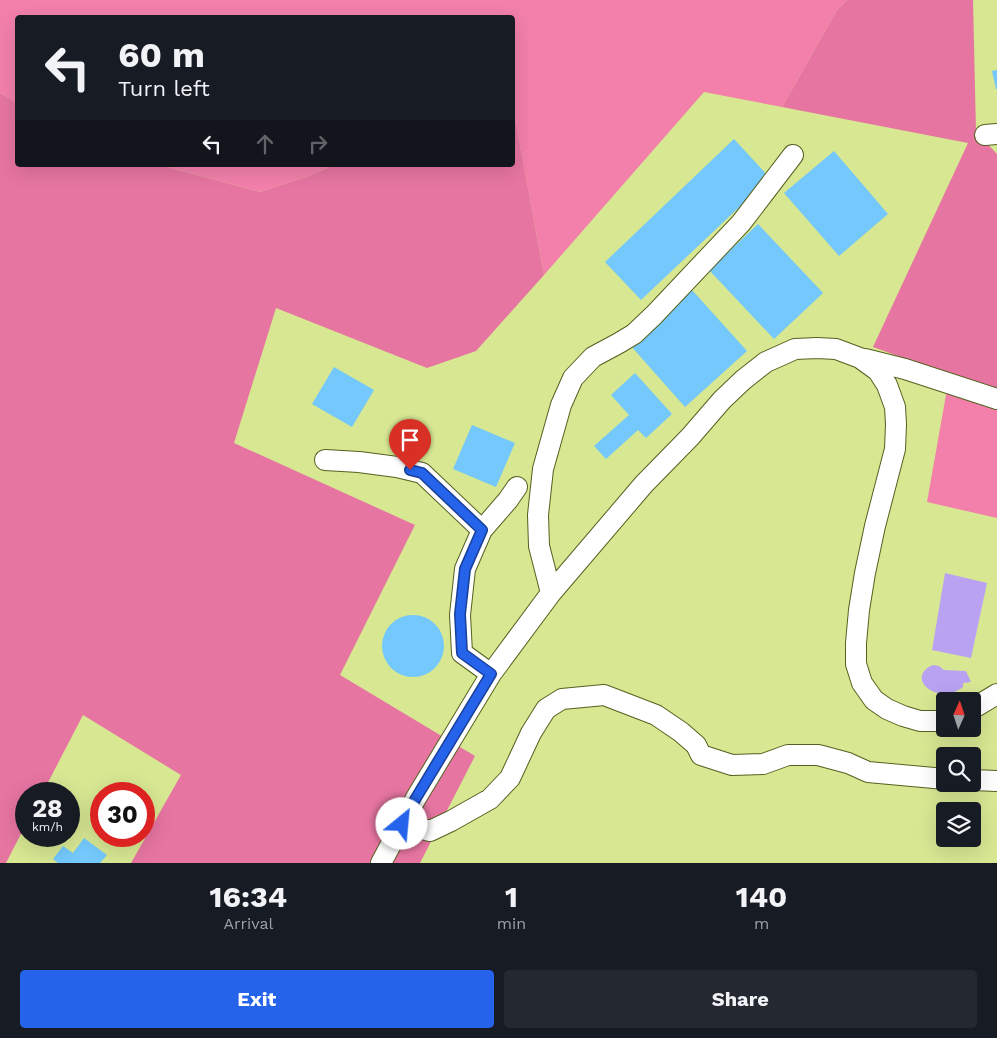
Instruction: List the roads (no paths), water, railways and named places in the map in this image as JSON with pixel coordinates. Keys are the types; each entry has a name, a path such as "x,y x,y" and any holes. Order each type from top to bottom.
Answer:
{"street":[{"path":"551,593 539,546 538,515 543,469 561,405 573,378 594,357 634,334 654,315 741,223 793,155"},
{"path":"381,863 416,798 491,674 551,593 644,484 690,437 722,400 750,374 766,362 795,349 836,349 997,399"},
{"path":"860,358 878,371 887,385 895,407 896,424 895,449 864,574 857,626 856,664 862,683 874,700 887,709 920,721 936,721"},
{"path":"325,460 397,467 422,473 482,530"},
{"path":"491,674 462,653 460,614 465,569 482,530 517,487"},
{"path":"981,704 997,694"},
{"path":"402,824 430,831 490,799 510,778 531,733 546,709 562,699 604,695 656,714 696,745 701,755 732,765 763,764 788,755 818,755 848,763 868,772 936,778"},
{"path":"981,780 997,781"}]}
